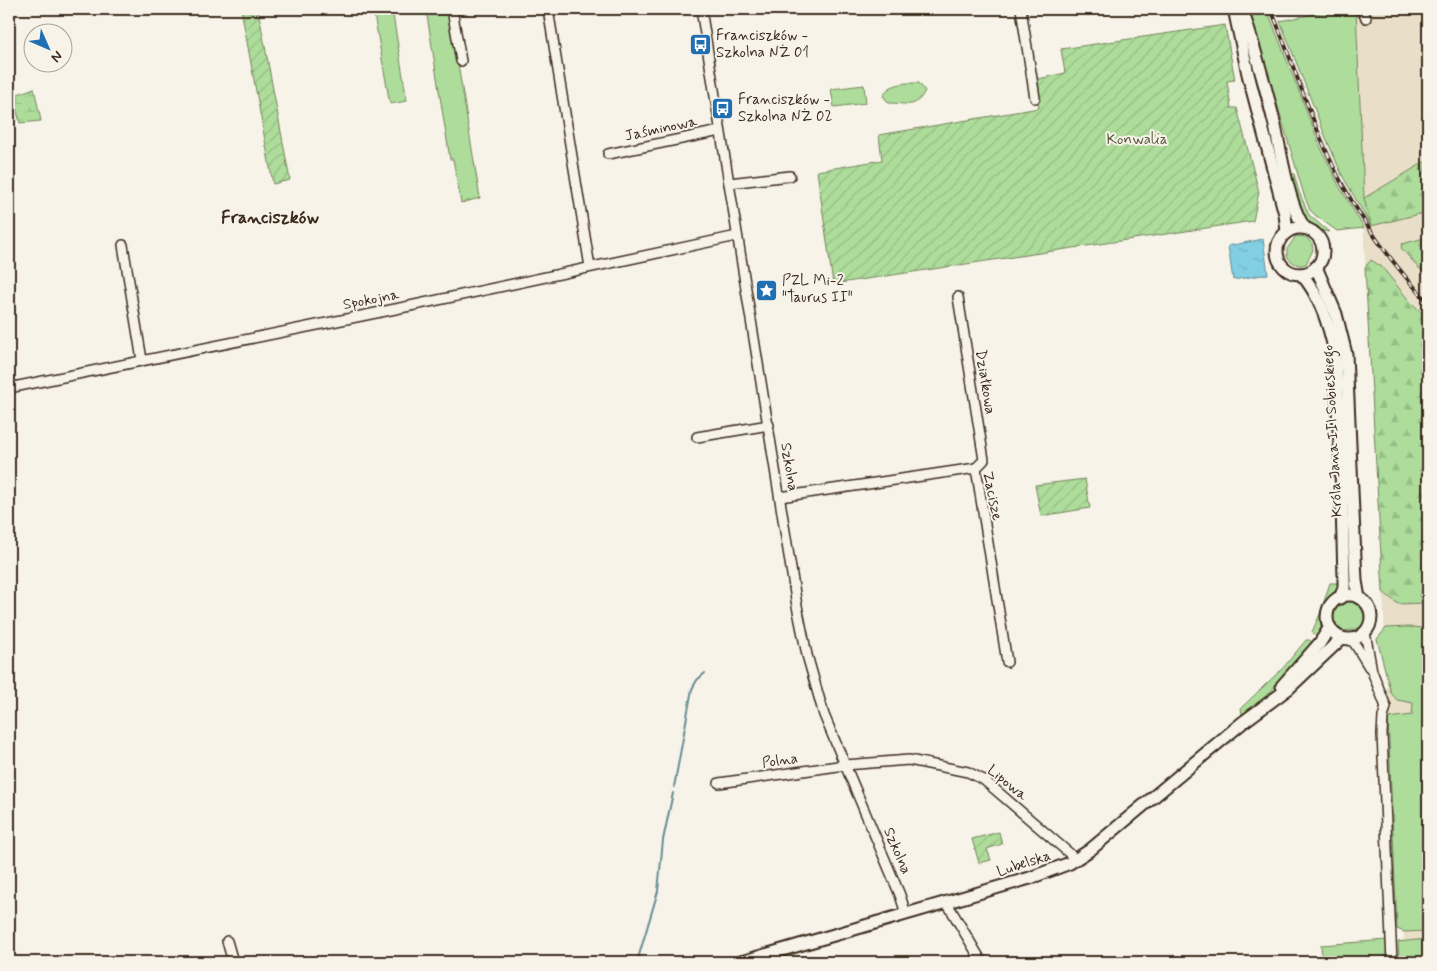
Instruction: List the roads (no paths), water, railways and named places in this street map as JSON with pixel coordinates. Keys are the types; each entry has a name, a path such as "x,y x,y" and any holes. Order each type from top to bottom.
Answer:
{"main road":[{"path":"1234,9 1248,74 1284,214 1286,232"},
{"path":"1242,9 1300,222 1305,228 1316,234 1322,245 1322,258 1316,267 1309,272 1301,274 1288,271 1278,258 1278,245 1286,232 1297,228 1305,228"},
{"name":"Króla Jana III Sobieskiego","path":"1316,267 1336,314 1346,354 1356,581 1359,598"},
{"name":"Króla Jana III Sobieskiego","path":"1301,274 1311,287 1320,306 1335,352 1340,437 1344,578 1344,588 1340,598"},
{"path":"1352,596 1359,598 1367,605 1370,614 1369,624 1365,632 1358,637 1346,638 1335,634 1330,627 1328,619 1329,610 1333,603 1340,598 1352,596"},
{"name":"Lubelska","path":"1268,702 1319,644 1330,627"},
{"name":"Lubelska","path":"741,962 1030,878 1060,868 1075,860 1114,831 1268,702 1290,688 1346,638"}],"street":[{"path":"452,9 461,61"},
{"path":"548,9 590,266"},
{"name":"Szkolna","path":"701,9 797,606 807,656 824,715 900,895 906,914"},
{"path":"1021,9 1035,98"},
{"path":"1361,9 1366,18"},
{"name":"Jaśminowa","path":"608,154 720,131"},
{"path":"729,183 790,176"},
{"name":"Spokojna","path":"9,388 737,236"},
{"path":"123,245 142,360"},
{"name":"Działkowa","path":"958,297 984,460 976,468"},
{"path":"697,437 769,425"},
{"name":"Zacisze","path":"780,497 976,468 1007,662"},
{"path":"1365,632 1372,671"},
{"path":"1346,638 1356,644 1372,671 1386,707 1383,717 1382,734 1392,962"},
{"name":"Lipowa","path":"844,765 909,760 974,774 990,784 1075,860"},
{"name":"Polna","path":"719,783 844,765"},
{"path":"947,903 982,962"},
{"path":"226,941 233,962"}],"water":[{"path":"1263,239 1268,274 1233,280 1228,246"}],"waterway":[{"path":"674,787 692,689 697,680 705,673"},
{"path":"637,962 658,891 663,840 673,793"}],"railway":[{"path":"1271,9 1313,118 1341,182 1381,245 1428,302"}],"place":[{"name":"Franciszków - Szkolna NŻ 01","path":"700,45"},
{"name":"Franciszków - Szkolna NŻ 02","path":"722,109"},
{"name":"PZL Mi-2 \"Taurus II\"","path":"766,290"}],"district":[{"name":"Franciszków","path":"270,218"}],"park label":[{"name":"Konwalia","path":"1137,140"}]}
